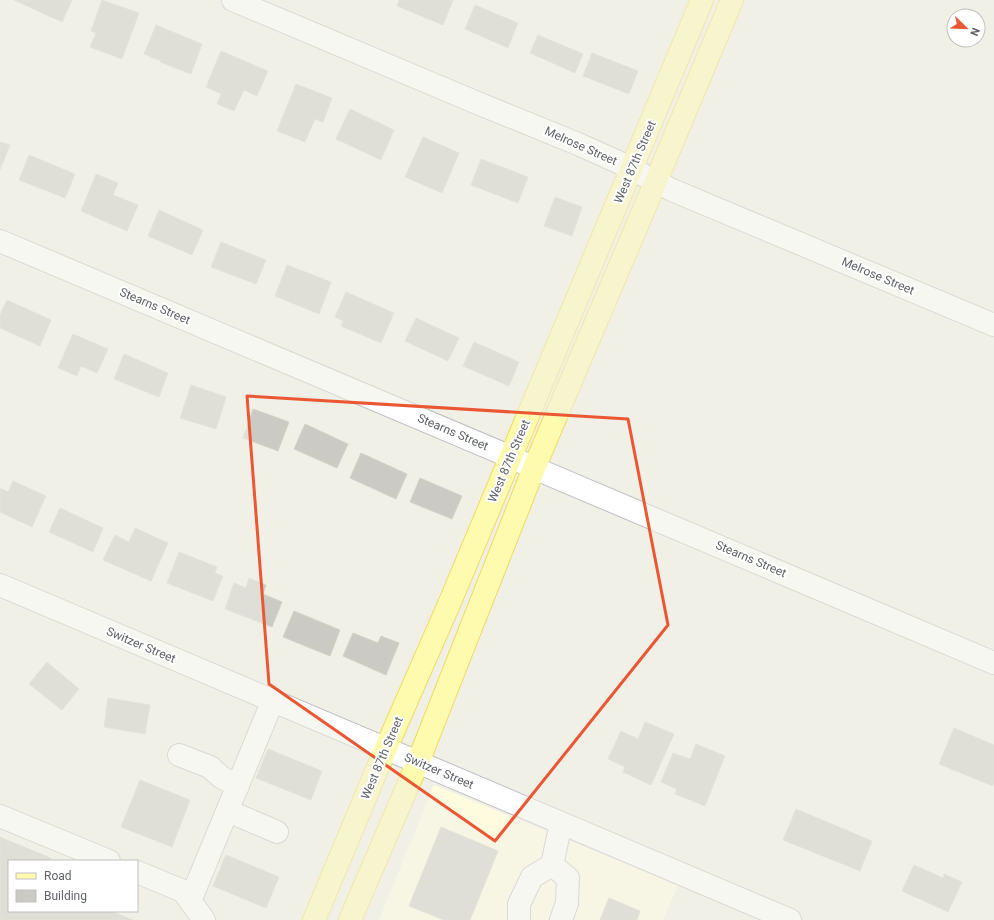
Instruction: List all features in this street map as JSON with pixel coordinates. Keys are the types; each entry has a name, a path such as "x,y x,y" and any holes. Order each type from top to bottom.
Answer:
{"main road":[{"name":"West 87th Street","path":"314,920 386,748 450,602 702,0"},
{"path":"350,920 418,762 534,468 732,0"}],"street":[{"name":"Melrose Street","path":"232,0 578,144 632,169 672,190 994,325"},
{"name":"Stearns Street","path":"0,241 994,663"},
{"name":"Switzer Street","path":"0,585 790,920"},
{"path":"190,901 273,700"},
{"path":"179,755 210,767 221,777 238,786"},
{"path":"228,811 277,832"},
{"path":"0,816 107,860"},
{"path":"519,920 520,904 532,877 552,865 561,823"},
{"path":"552,865 568,878 567,903 561,920"},
{"path":"138,872 184,891 204,920"}],"highlighted area":[{"path":"247,396 628,419 668,625 495,841 269,684"}],"shaded area":[{"path":"434,785 678,885 663,920 379,920"}],"building":[{"path":"14,0 72,0 62,22"},
{"path":"102,0 139,13 122,59 90,47 96,33 91,31"},
{"path":"399,0 453,0 443,25 397,6"},
{"path":"475,5 518,23 508,48 465,29"},
{"path":"156,25 202,44 191,74 144,54"},
{"path":"538,35 583,54 575,73 530,53"},
{"path":"221,51 268,71 257,96 244,90 234,111 217,104 221,94 206,87"},
{"path":"592,53 638,71 629,94 583,76"},
{"path":"296,84 332,98 323,122 315,119 305,142 277,131"},
{"path":"350,109 394,130 381,160 336,139"},
{"path":"423,137 459,153 442,193 405,177"},
{"path":"0,142 10,145 0,170"},
{"path":"29,155 75,174 65,198 19,180"},
{"path":"481,159 528,177 518,203 471,185"},
{"path":"96,174 118,183 113,195 138,205 127,231 81,211"},
{"path":"555,197 582,207 572,236 544,226"},
{"path":"159,210 203,230 192,255 148,236"},
{"path":"221,242 266,260 256,284 211,267"},
{"path":"287,265 331,282 319,314 275,296"},
{"path":"346,292 394,313 381,343 341,326 343,321 335,317"},
{"path":"7,300 51,320 40,346 0,328 0,315"},
{"path":"416,318 459,338 448,361 405,341"},
{"path":"73,334 108,349 97,373 81,366 77,376 58,368"},
{"path":"474,342 519,362 509,386 463,366"},
{"path":"124,354 168,373 159,397 114,379"},
{"path":"191,385 226,397 216,429 180,418"},
{"path":"253,409 289,422 278,451 243,438"},
{"path":"305,424 348,444 337,468 294,449"},
{"path":"361,453 407,474 396,499 350,478"},
{"path":"420,478 462,496 452,519 410,502"},
{"path":"13,481 46,496 32,527 0,512 0,488 8,492"},
{"path":"60,508 103,528 93,552 49,532"},
{"path":"135,528 168,543 151,581 103,560 115,535 129,542"},
{"path":"179,552 217,567 215,573 223,576 213,601 167,583"},
{"path":"249,578 266,585 263,594 282,602 272,627 225,609 234,583 246,588"},
{"path":"294,611 340,630 330,656 283,637"},
{"path":"353,633 378,643 381,636 399,643 386,675 343,656"},
{"path":"47,662 79,689 62,710 29,684"},
{"path":"108,698 150,705 145,734 104,727"},
{"path":"645,722 674,734 651,785 623,772 625,767 608,759 621,731 638,739"},
{"path":"954,728 994,745 993,786 939,764"},
{"path":"696,744 725,756 705,806 675,794 677,789 661,782 673,753 690,759"},
{"path":"268,749 322,771 311,800 256,778"},
{"path":"140,780 190,800 172,847 121,827"},
{"path":"796,809 872,841 860,871 783,840"},
{"path":"441,827 498,851 470,920 444,920 409,906"},
{"path":"0,837 51,858 50,860 8,860 8,912 113,912 133,920 0,920"},
{"path":"226,855 279,877 266,908 213,886"},
{"path":"914,865 943,878 944,874 962,882 948,912 902,891"},
{"path":"609,898 640,911 637,920 600,920"}]}
